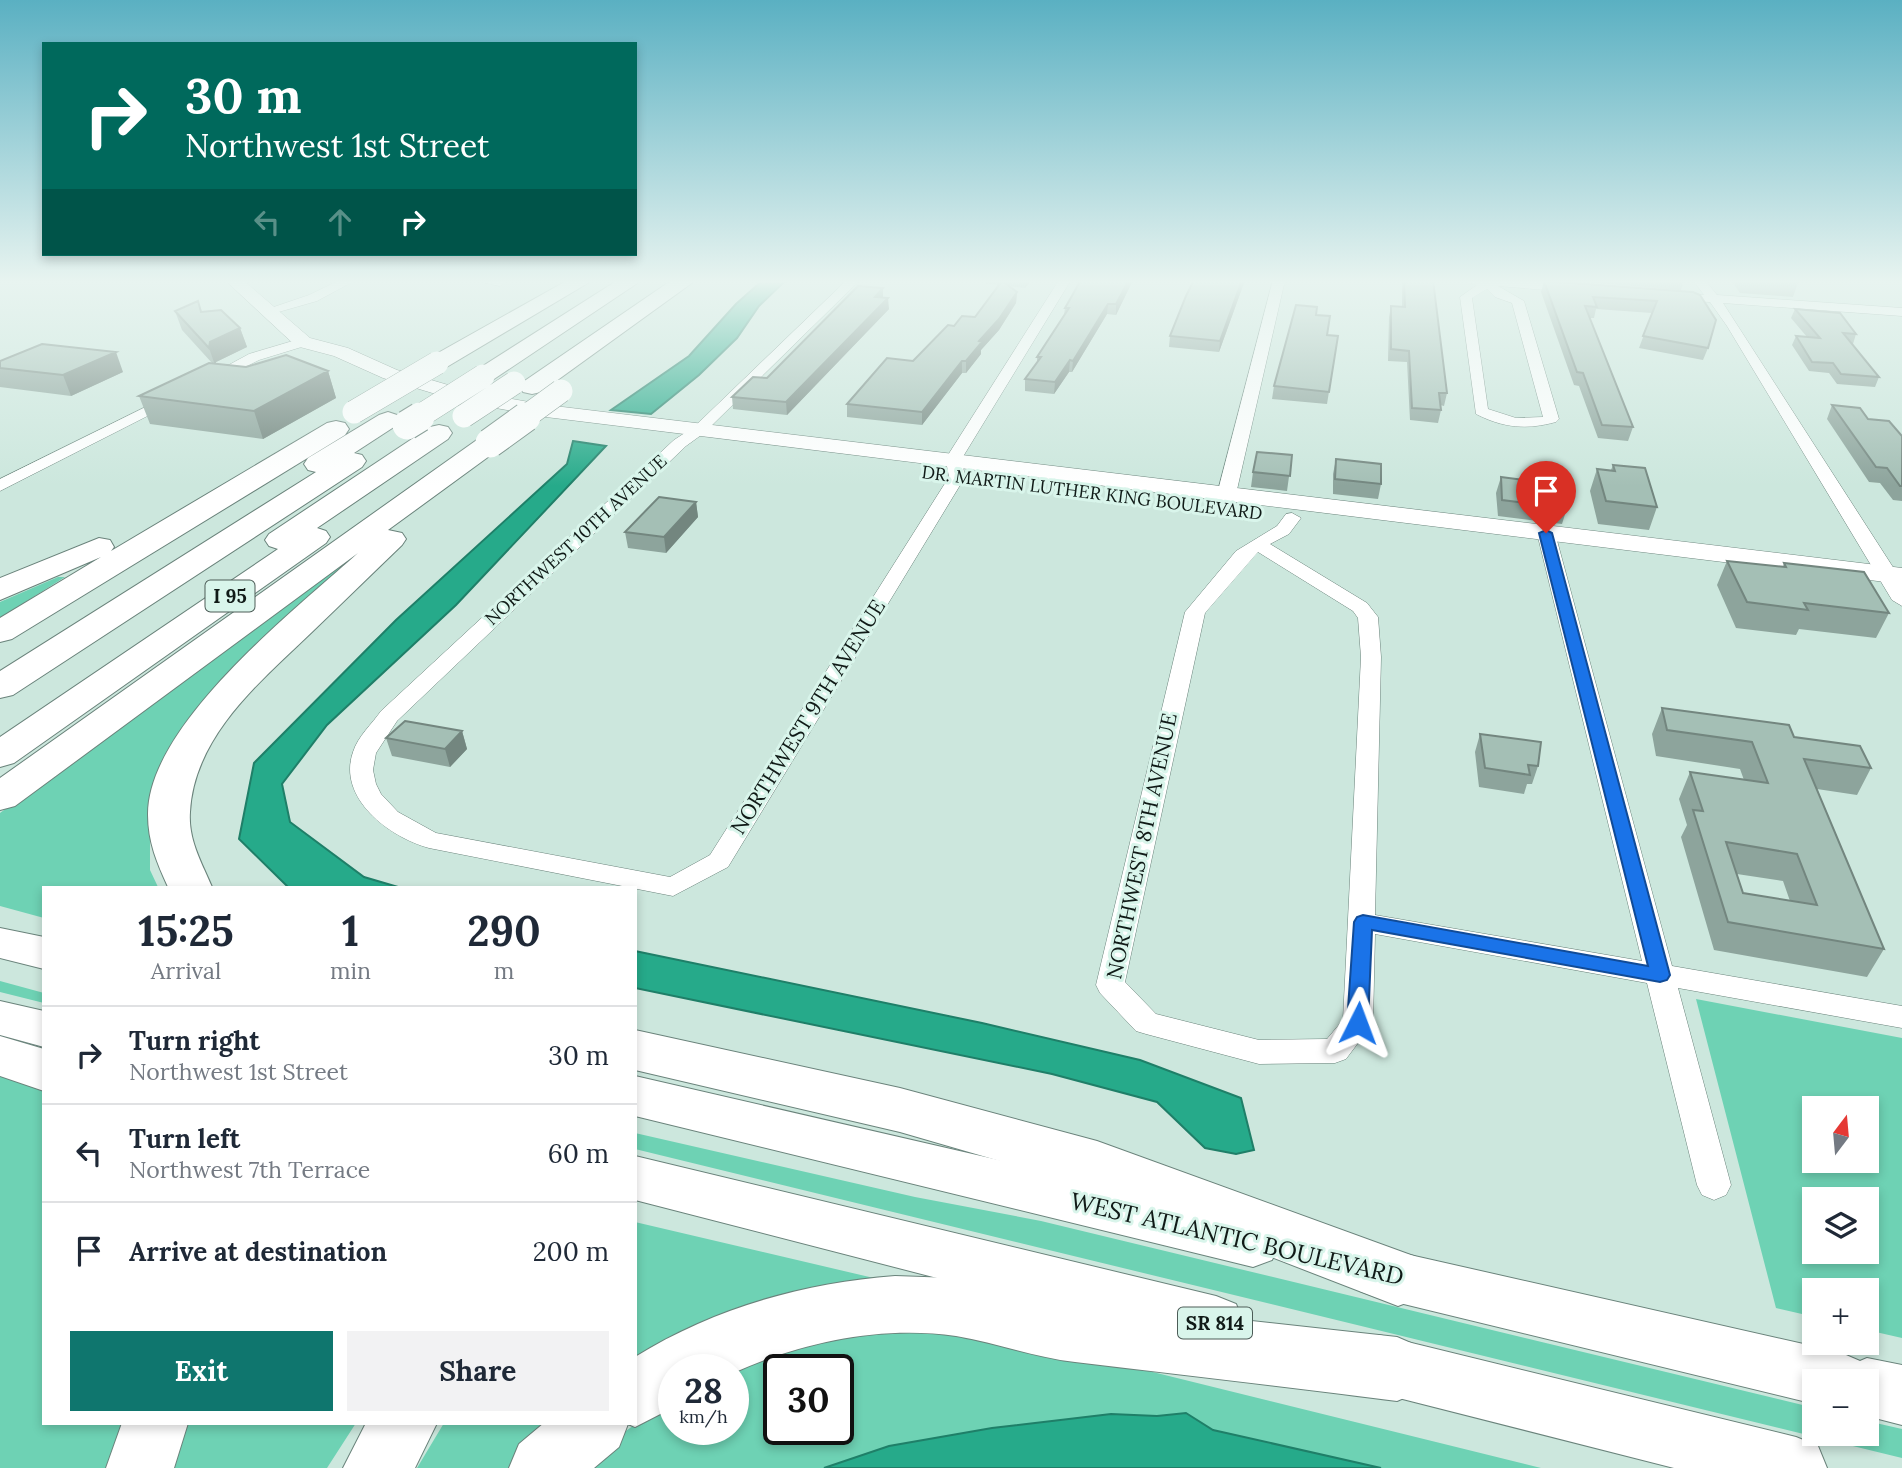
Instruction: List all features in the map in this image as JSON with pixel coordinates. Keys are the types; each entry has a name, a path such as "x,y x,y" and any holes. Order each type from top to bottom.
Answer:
{"highway":[{"path":"457,369 480,349"},
{"path":"0,632 375,411 492,349"},
{"path":"0,590 132,531 497,349"},
{"path":"523,385 573,349"},
{"name":"I 95","path":"0,755 473,439 523,385 586,349"},
{"path":"0,729 473,439 570,389 624,349"},
{"path":"613,359 625,349"},
{"path":"0,663 375,411"},
{"path":"0,687 375,411"},
{"path":"0,797 473,439"},
{"path":"190,886 174,855 170,814 172,791 179,768 203,724 237,685 361,567 473,439"},
{"path":"637,1050 900,1110 1097,1165 1398,1278"},
{"path":"0,1056 42,1069"},
{"path":"637,1393 689,1362 768,1328 830,1312 900,1305 971,1310 1054,1329 1397,1369"},
{"path":"141,1468 154,1425"},
{"path":"377,1468 403,1425"},
{"path":"543,1468 593,1425"}],"main road":[{"name":"DR. MARTIN LUTHER KING BOULEVARD","path":"305,349 307,358 334,372"},
{"name":"DR. MARTIN LUTHER KING BOULEVARD","path":"328,349 390,374 469,398 690,436 1899,588"},
{"name":"DR. MARTIN LUTHER KING BOULEVARD","path":"375,411 451,411 530,424 690,436"},
{"name":"DR. MARTIN LUTHER KING BOULEVARD","path":"1225,502 1292,518 1548,542"},
{"path":"0,943 42,953"},
{"path":"0,1018 42,1028"},
{"name":"WEST ATLANTIC BOULEVARD","path":"637,1096 1802,1372"},
{"name":"SR 814","path":"637,1179 1796,1468"},
{"path":"1879,1390 1902,1395"}],"street":[{"path":"0,486 254,357 282,349"},
{"name":"NORTHWEST 10TH AVENUE","path":"393,822 369,798 362,776 365,751 388,716 782,349"},
{"name":"NORTHWEST 9TH AVENUE","path":"393,822 429,840 673,887 719,861 1025,349"},
{"path":"1225,502 1262,349"},
{"path":"1473,349 1482,411 1496,419 1518,424 1551,419 1531,349"},
{"path":"1748,349 1899,588"},
{"name":"NORTHWEST 8TH AVENUE","path":"1257,544 1360,607 1368,617 1371,657 1358,1023 1335,1051 1259,1052 1146,1023 1110,985 1195,612 1243,555 1257,544 1283,530 1292,518"},
{"path":"1548,542 1714,1185"},
{"path":"1363,922 1902,1017"}],"shaded area":[{"path":"696,349 726,349 699,375 651,414 611,410"},
{"path":"573,441 606,446 456,605 327,725 282,784 290,822 364,877 395,886 287,886 239,839 254,763 396,620 567,464"},
{"path":"377,535 245,665 150,831 150,870 158,886 42,886 42,917 0,906 0,813"},
{"path":"58,577 65,577 0,618 0,602"},
{"path":"637,951 982,1023 1140,1060 1241,1098 1254,1150 1236,1154 1205,1148 1157,1102 1052,1074 637,988"},
{"path":"0,981 42,992 42,1002 0,992"},
{"path":"1696,999 1902,1038 1902,1338 1879,1333 1879,1278 1802,1278 1802,1314 1776,1308"},
{"path":"0,1069 42,1090 42,1425 125,1425 113,1468 0,1468"},
{"path":"637,1133 915,1197 1041,1221 1802,1405 1802,1434 637,1149"},
{"path":"637,1222 878,1279 680,1354 658,1354 658,1362 637,1370"},
{"path":"928,1324 1092,1357 1541,1468 1381,1468 1213,1430 1186,1413 1157,1416 1111,1414 992,1428 889,1446 824,1468 575,1468 658,1408 658,1445 749,1445 749,1356 784,1342"},
{"path":"1186,1413 1213,1430 1381,1468 824,1468 889,1446 992,1428 1111,1414 1157,1416"},
{"path":"1879,1424 1902,1429 1902,1458 1853,1446 1879,1446"},
{"path":"174,1425 355,1425 327,1468 162,1468"},
{"path":"443,1425 561,1425 513,1468 417,1468"}],"building":[{"path":"31,349 84,349 116,352 63,375 0,368 0,361"},
{"path":"796,349 838,349 786,402 732,397 753,377 767,378"},
{"path":"925,349 977,349 966,361 962,361 922,412 847,404 887,358 913,361"},
{"path":"1043,349 1081,349 1055,382 1025,379 1041,357 1037,357"},
{"path":"1284,349 1336,349 1329,392 1274,386"},
{"path":"1391,349 1441,349 1447,393 1439,393 1441,410 1412,408 1409,351"},
{"path":"1568,349 1602,349 1633,427 1602,425 1583,373 1577,372"},
{"path":"1804,349 1856,349 1879,377 1841,374 1833,363 1812,362"},
{"path":"286,355 328,371 254,411 139,396 209,363 246,367"},
{"path":"1832,405 1860,408 1868,419 1889,421 1902,436 1902,486 1887,468 1876,467"},
{"path":"1257,452 1292,455 1290,476 1253,472"},
{"path":"1336,459 1381,464 1381,484 1335,479"},
{"path":"1613,465 1645,468 1657,507 1606,501 1597,469 1615,471"},
{"path":"1501,477 1563,485 1567,508 1502,500"},
{"path":"659,497 696,502 664,537 625,532"},
{"path":"1727,561 1786,567 1784,563 1864,572 1889,613 1804,603 1808,610 1747,602"},
{"path":"1662,708 1789,725 1794,737 1860,746 1871,768 1804,759 1884,949 1728,922 1693,810 1703,811 1690,772 1768,783 1752,742 1667,730","holes":["1726,842 1797,854 1817,905 1743,893"]},
{"path":"405,721 462,731 445,749 386,738"},
{"path":"1480,734 1541,742 1538,766 1528,765 1530,775 1485,768"}],"route":[{"path":"1358,1023 1363,922 1660,975 1546,533"}]}
